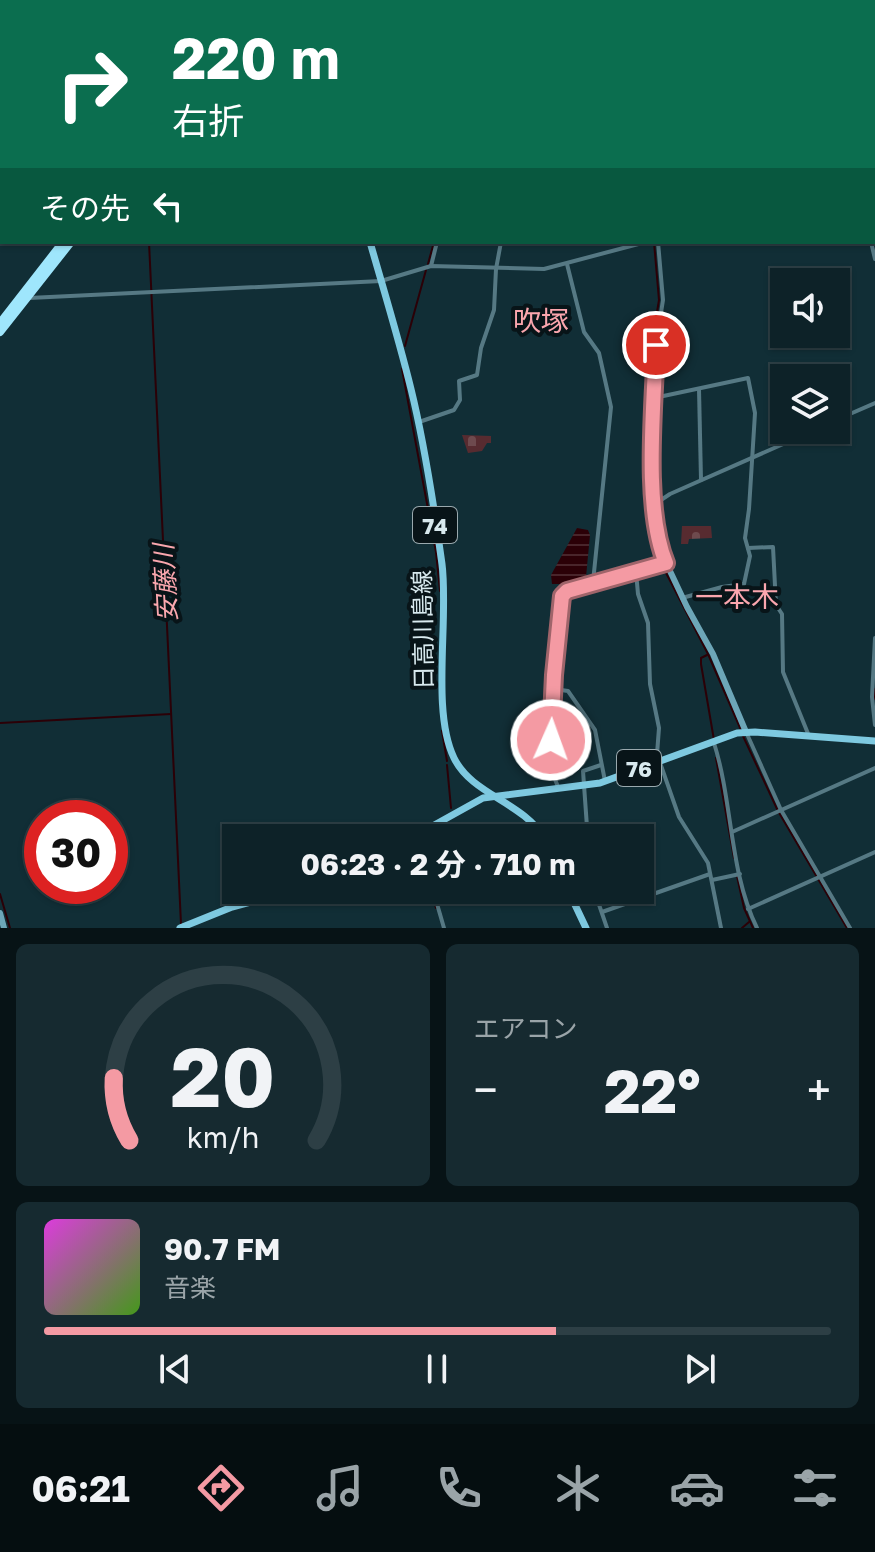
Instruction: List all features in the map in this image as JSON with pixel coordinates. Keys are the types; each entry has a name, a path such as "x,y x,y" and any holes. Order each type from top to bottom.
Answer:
{"highway":[{"path":"0,323 61,244"},
{"path":"0,332 69,244"}],"main road":[{"name":"日高川島線","path":"371,244 419,422 442,564 445,619 443,703 447,739 466,775 524,815 532,824"},
{"name":"76","path":"435,824 494,795 605,781 713,740 746,732 875,741"},
{"path":"183,927 243,904"},
{"path":"575,904 586,928"}],"street":[{"path":"431,266 436,244"},
{"path":"419,422 459,406 459,381 477,375 479,371 481,348 494,310 501,244"},
{"path":"27,299 381,281 431,266 544,269 639,244"},
{"path":"658,244 663,300 656,345 652,450 657,533 666,563 713,654 781,810 850,928"},
{"path":"567,264 583,329 599,353 611,407 593,584"},
{"path":"654,398 748,378 755,413 745,538 750,556 744,584 682,598"},
{"path":"699,389 701,480"},
{"path":"850,414 875,403"},
{"path":"655,504 662,498 784,444"},
{"path":"748,548 773,547 776,605 782,614 783,672 809,736"},
{"path":"559,789 550,766 553,689 562,596 567,591 666,563"},
{"path":"636,572 638,594 648,623 648,673 659,728 656,747 679,817 700,848 711,877 721,928"},
{"path":"875,638 872,697 875,725"},
{"path":"553,689 566,689 591,724 598,739 605,781"},
{"path":"713,740 721,766 748,909 757,928"},
{"path":"587,824 583,771 601,765"},
{"path":"732,832 875,768"},
{"path":"748,909 875,852"},
{"path":"602,912 711,877 740,874"},
{"path":"437,904 444,928"},
{"path":"599,904 607,928"},
{"path":"0,913 4,928"}],"green space":[{"path":"462,435 491,436 491,443 487,443 482,451 468,453"},
{"path":"682,526 711,526 712,538 689,539 688,544 681,544"}],"shaded area":[{"path":"577,528 588,530 590,535 586,577 552,584 551,575"}],"waterway":[{"name":"安藤川","path":"149,244 181,924"},
{"path":"428,264 433,244"},
{"path":"653,525 648,453 653,336 659,300 654,244"},
{"path":"405,346 426,270"},
{"path":"402,369 436,552 440,591"},
{"path":"655,535 664,569 708,654 741,730"},
{"path":"707,655 701,658 701,664 714,740"},
{"path":"875,689 875,699"},
{"path":"0,723 171,714"},
{"path":"442,731 447,761"},
{"path":"743,736 778,811 847,928"},
{"path":"716,758 734,858"},
{"path":"447,765 451,808"},
{"path":"737,876 744,908 753,928"},
{"path":"0,894 10,928"},
{"path":"435,904 436,908"},
{"path":"742,928 749,922"}],"district":[{"name":"吹塚","path":"541,320"},
{"name":"一本木","path":"737,596"}],"route":[{"path":"551,740 562,596 567,591 666,563 657,533 652,450 656,345"}]}
